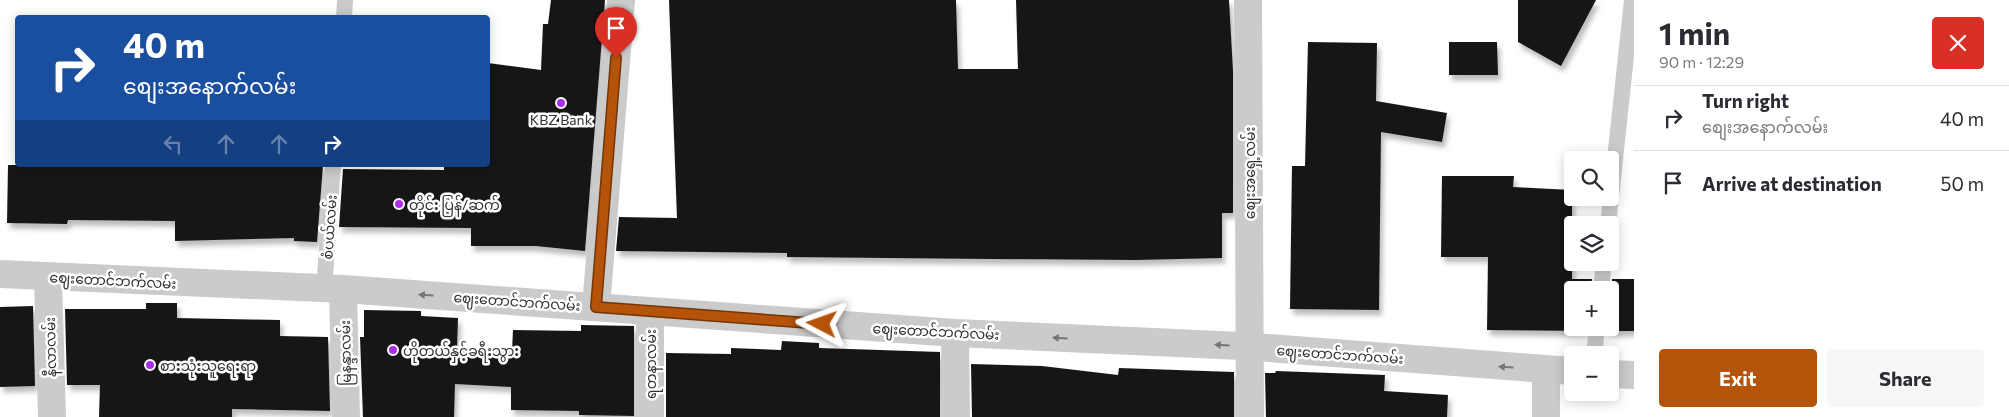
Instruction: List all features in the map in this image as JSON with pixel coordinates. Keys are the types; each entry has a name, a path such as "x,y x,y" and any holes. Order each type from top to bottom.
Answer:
{"street":[{"path":"596,307 621,0"},
{"name":"စျေးအရှေ့လမ်း","path":"1248,0 1250,417"},
{"name":"ဈေးတောင်ဘက်လမ်း","path":"0,274 48,278 334,290 956,333 1250,347 1559,371"},
{"name":"နီလာလမ်း","path":"48,278 52,417"},
{"name":"မြနန္ဒာလမ်း","path":"334,290 346,417"},
{"name":"ရတနာလမ်း","path":"650,312 650,417"},
{"path":"956,333 956,417"},
{"path":"1546,417 1559,371"},
{"path":"1619,374 1634,375"}],"lane":[{"path":"344,15 345,0"},
{"path":"1609,216 1632,0"},
{"name":"စံပယ်လမ်း","path":"333,167 334,290"}],"building":[{"path":"551,0 605,0 585,251 536,246 471,246 471,228 339,227 343,169 444,170 444,167 490,167 490,63 541,70 543,24 548,24"},
{"path":"669,0 956,0 958,69 1018,69 1016,0 1229,0 1233,71 1233,213 1222,213 1222,258 1136,260 787,257 787,253 616,251 619,217 677,218"},
{"path":"1518,0 1596,0 1561,66 1518,42"},
{"path":"1308,42 1377,43 1376,101 1447,113 1442,142 1381,132 1379,310 1290,309 1292,166 1305,166"},
{"path":"1449,42 1497,42 1498,75 1449,75"},
{"path":"8,165 15,165 15,167 323,167 317,242 294,241 294,238 175,241 175,221 68,220 67,224 7,223"},
{"path":"1442,176 1514,176 1513,187 1564,190 1564,206 1572,206 1572,216 1564,216 1564,271 1572,271 1572,279 1592,279 1592,281 1564,281 1564,331 1487,330 1488,257 1441,257"},
{"path":"1612,279 1634,279 1634,331 1619,331 1619,281 1612,281"},
{"path":"146,303 177,303 177,318 280,320 280,336 328,337 330,411 232,409 232,417 99,417 100,385 67,385 65,309 146,309"},
{"path":"33,306 35,386 0,387 0,307"},
{"path":"364,310 421,311 421,316 458,318 457,348 512,351 513,330 581,331 581,325 634,326 634,416 579,415 579,411 511,410 511,387 455,384 454,417 363,417 360,337 364,337"},
{"path":"782,341 819,343 819,348 940,352 940,417 666,417 666,353 731,354 731,348 781,350"},
{"path":"971,364 1042,366 1118,375 1119,368 1234,372 1234,417 972,417"},
{"path":"1276,371 1385,375 1384,391 1448,395 1447,417 1266,417 1265,373 1275,373"}],"place":[{"name":"KBZ Bank","path":"561,103"},
{"name":"တိုင်း ပြန်/ဆက်","path":"399,204"},
{"name":"ဟိုတယ်နှင့်ခရီးသွား","path":"393,350"},
{"name":"စားသုံးသူရေးရာ","path":"150,365"}],"route":[{"path":"616,58 596,307 822,324"}]}
